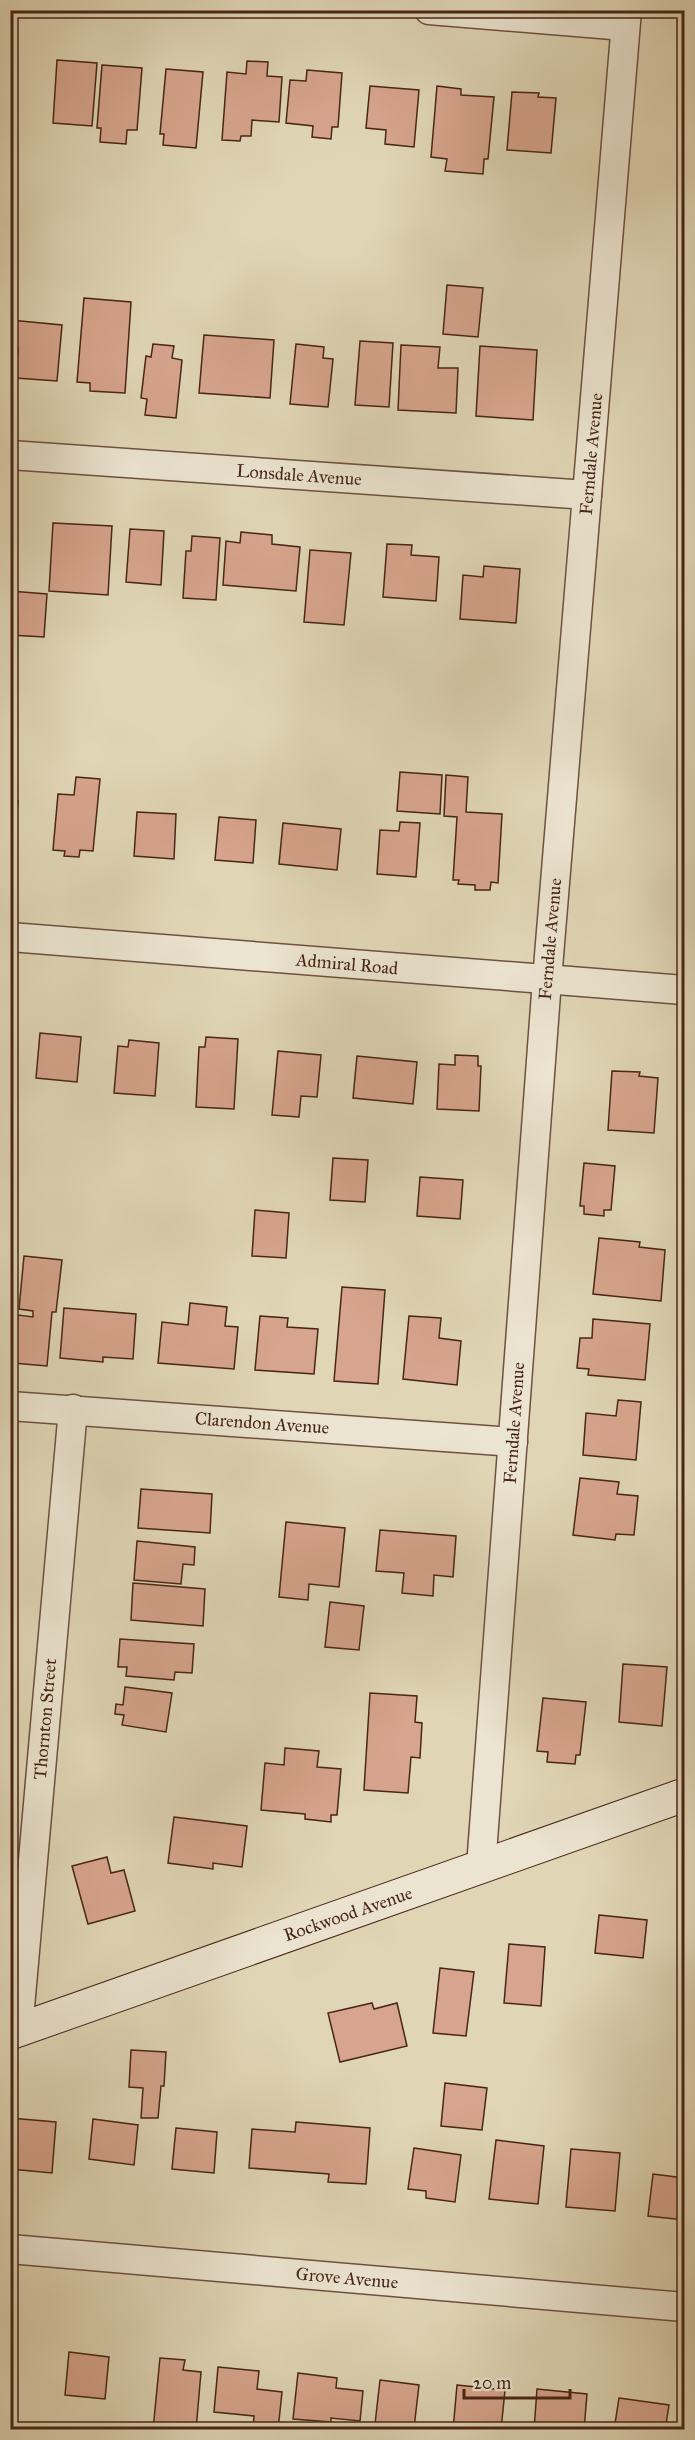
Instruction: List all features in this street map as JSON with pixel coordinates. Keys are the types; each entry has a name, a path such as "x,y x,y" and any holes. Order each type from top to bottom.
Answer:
{"street":[{"path":"429,10 626,18"},
{"name":"Ferndale Avenue","path":"481,1868 547,980 626,18"},
{"name":"Lonsdale Avenue","path":"10,455 587,495"},
{"name":"Admiral Road","path":"10,937 684,990"},
{"name":"Clarendon Avenue","path":"10,1406 513,1442"},
{"name":"Thornton Street","path":"14,2031 73,1409"},
{"name":"Rockwood Avenue","path":"14,2031 684,1795"},
{"name":"Grove Avenue","path":"10,2249 684,2307"}],"building":[{"path":"57,60 97,63 92,126 53,123"},
{"path":"247,61 268,62 267,76 282,77 279,122 252,120 251,136 241,136 240,141 222,140 227,72 246,74"},
{"path":"102,65 142,68 137,130 127,130 126,144 100,142 101,128 97,128"},
{"path":"166,69 203,72 196,148 163,145 164,134 160,134"},
{"path":"307,70 342,73 338,127 332,127 331,139 312,137 313,126 286,123 290,80 306,81"},
{"path":"370,86 419,90 414,147 385,144 386,130 366,128"},
{"path":"437,86 461,89 461,95 494,97 488,159 484,159 483,174 445,171 447,159 431,157"},
{"path":"512,92 539,93 538,97 556,98 551,153 507,150"},
{"path":"447,285 483,288 478,337 443,334"},
{"path":"84,298 131,302 125,393 90,391 90,383 77,382"},
{"path":"10,320 62,325 57,381 16,378 18,348 10,347"},
{"path":"204,335 274,340 270,398 199,393"},
{"path":"360,341 393,343 389,407 355,405"},
{"path":"153,344 174,346 172,358 182,360 176,418 145,415 147,399 141,398 146,356 151,357"},
{"path":"296,344 324,347 323,358 333,359 328,407 290,404"},
{"path":"401,345 440,347 438,368 458,368 456,413 398,410"},
{"path":"480,346 537,350 533,420 476,416"},
{"path":"53,523 112,526 108,595 49,591"},
{"path":"130,529 164,531 161,585 126,582"},
{"path":"10,530 15,530 10,574"},
{"path":"241,532 272,535 272,544 300,547 296,591 223,585 226,541 240,543"},
{"path":"192,536 220,538 216,600 183,598 186,551 191,551"},
{"path":"387,544 412,545 411,555 439,557 436,601 383,597"},
{"path":"310,550 351,553 344,625 304,622"},
{"path":"484,566 520,569 516,623 460,619 463,575 483,577"},
{"path":"10,591 47,594 44,637 10,635"},
{"path":"400,772 442,775 440,814 397,811"},
{"path":"446,775 468,777 466,812 502,814 498,883 491,882 490,890 475,890 475,885 458,884 459,880 453,880 457,817 444,816"},
{"path":"76,777 100,779 93,851 80,850 79,857 64,856 65,851 53,850 58,794 74,795"},
{"path":"10,788 13,788 11,801 18,801 14,846 10,846"},
{"path":"137,812 176,814 174,859 134,856"},
{"path":"219,817 256,820 253,863 215,860"},
{"path":"400,822 420,823 416,877 377,874 380,830 399,831"},
{"path":"283,823 341,829 337,870 279,864"},
{"path":"10,1031 17,1031 13,1087 10,1087"},
{"path":"40,1033 81,1037 77,1082 36,1078"},
{"path":"206,1037 238,1039 234,1109 196,1107 199,1047 205,1047"},
{"path":"129,1040 159,1043 155,1096 114,1093 118,1046 128,1047"},
{"path":"278,1051 321,1055 317,1097 301,1096 299,1117 272,1115"},
{"path":"455,1055 478,1056 478,1066 481,1066 479,1111 437,1109 439,1064 455,1065"},
{"path":"357,1056 417,1062 413,1104 353,1098"},
{"path":"612,1071 640,1072 639,1076 658,1078 654,1133 608,1130"},
{"path":"333,1158 368,1160 365,1202 330,1200"},
{"path":"584,1163 615,1166 611,1210 604,1210 604,1216 584,1214 584,1206 580,1206"},
{"path":"420,1177 463,1180 460,1219 417,1216"},
{"path":"255,1210 289,1213 286,1258 252,1256"},
{"path":"599,1238 640,1242 639,1247 665,1250 661,1301 593,1294"},
{"path":"24,1256 62,1260 56,1312 52,1312 47,1366 13,1363 18,1315 33,1317 33,1311 19,1309"},
{"path":"342,1287 385,1290 378,1384 334,1381"},
{"path":"190,1303 227,1307 225,1326 238,1327 234,1369 158,1363 162,1322 188,1325"},
{"path":"64,1308 136,1314 133,1359 103,1357 103,1362 60,1358"},
{"path":"260,1316 288,1318 287,1327 318,1329 314,1374 255,1370"},
{"path":"409,1316 441,1318 439,1338 461,1341 457,1385 403,1379"},
{"path":"593,1319 650,1324 645,1380 588,1375 589,1369 577,1368 580,1338 592,1338"},
{"path":"618,1400 641,1402 636,1460 583,1455 586,1413 616,1416"},
{"path":"580,1478 619,1482 617,1494 638,1496 634,1535 616,1534 615,1540 573,1535"},
{"path":"141,1489 212,1494 210,1533 138,1528"},
{"path":"286,1522 345,1528 339,1587 309,1584 308,1600 279,1597"},
{"path":"380,1530 456,1536 453,1577 434,1575 433,1596 402,1593 404,1573 376,1571"},
{"path":"137,1541 195,1547 194,1565 183,1564 181,1584 134,1580"},
{"path":"133,1583 205,1589 203,1626 131,1620"},
{"path":"330,1602 364,1606 359,1650 325,1647"},
{"path":"120,1639 194,1644 192,1673 175,1672 174,1680 126,1676 127,1667 118,1667"},
{"path":"623,1664 667,1667 662,1726 619,1722"},
{"path":"125,1687 172,1693 166,1732 122,1725 124,1715 115,1714 116,1704 123,1705"},
{"path":"370,1693 417,1696 415,1722 422,1723 420,1758 411,1757 408,1793 364,1790"},
{"path":"543,1698 586,1702 580,1755 576,1755 575,1764 547,1762 548,1752 537,1751"},
{"path":"285,1748 319,1751 317,1767 341,1769 337,1815 331,1815 331,1822 305,1819 305,1814 261,1810 265,1763 284,1765"},
{"path":"174,1817 247,1826 242,1867 213,1863 213,1869 168,1863"},
{"path":"107,1857 111,1873 124,1870 135,1911 88,1924 72,1866"},
{"path":"599,1915 647,1920 643,1958 595,1953"},
{"path":"509,1944 545,1947 541,2006 504,2003"},
{"path":"440,1968 474,1972 466,2036 433,2033"},
{"path":"372,2003 374,2009 397,2003 407,2046 340,2062 328,2013"},
{"path":"131,2050 166,2052 164,2086 161,2086 158,2118 141,2118 143,2088 129,2087"},
{"path":"445,2083 487,2088 482,2130 441,2126"},
{"path":"10,2118 56,2122 52,2173 10,2169"},
{"path":"93,2119 138,2125 134,2165 89,2159"},
{"path":"296,2122 370,2128 366,2184 328,2182 329,2174 249,2168 252,2129 295,2132"},
{"path":"176,2128 217,2132 214,2173 172,2169"},
{"path":"496,2140 544,2146 538,2204 489,2199"},
{"path":"414,2148 461,2155 455,2202 426,2198 426,2191 408,2189"},
{"path":"571,2149 620,2153 615,2211 566,2207"},
{"path":"653,2174 684,2178 684,2220 648,2216"},
{"path":"69,2352 109,2357 105,2399 65,2395"},
{"path":"160,2358 185,2360 183,2370 201,2372 196,2430 153,2430"},
{"path":"218,2367 259,2371 257,2389 282,2392 278,2430 253,2430 254,2416 214,2412"},
{"path":"298,2373 337,2378 336,2388 363,2391 360,2421 331,2418 331,2422 293,2419"},
{"path":"380,2380 419,2385 414,2428 375,2424"},
{"path":"457,2385 505,2390 501,2430 453,2430"},
{"path":"537,2389 587,2394 584,2430 534,2430"},
{"path":"619,2398 669,2405 665,2430 614,2430"}]}
